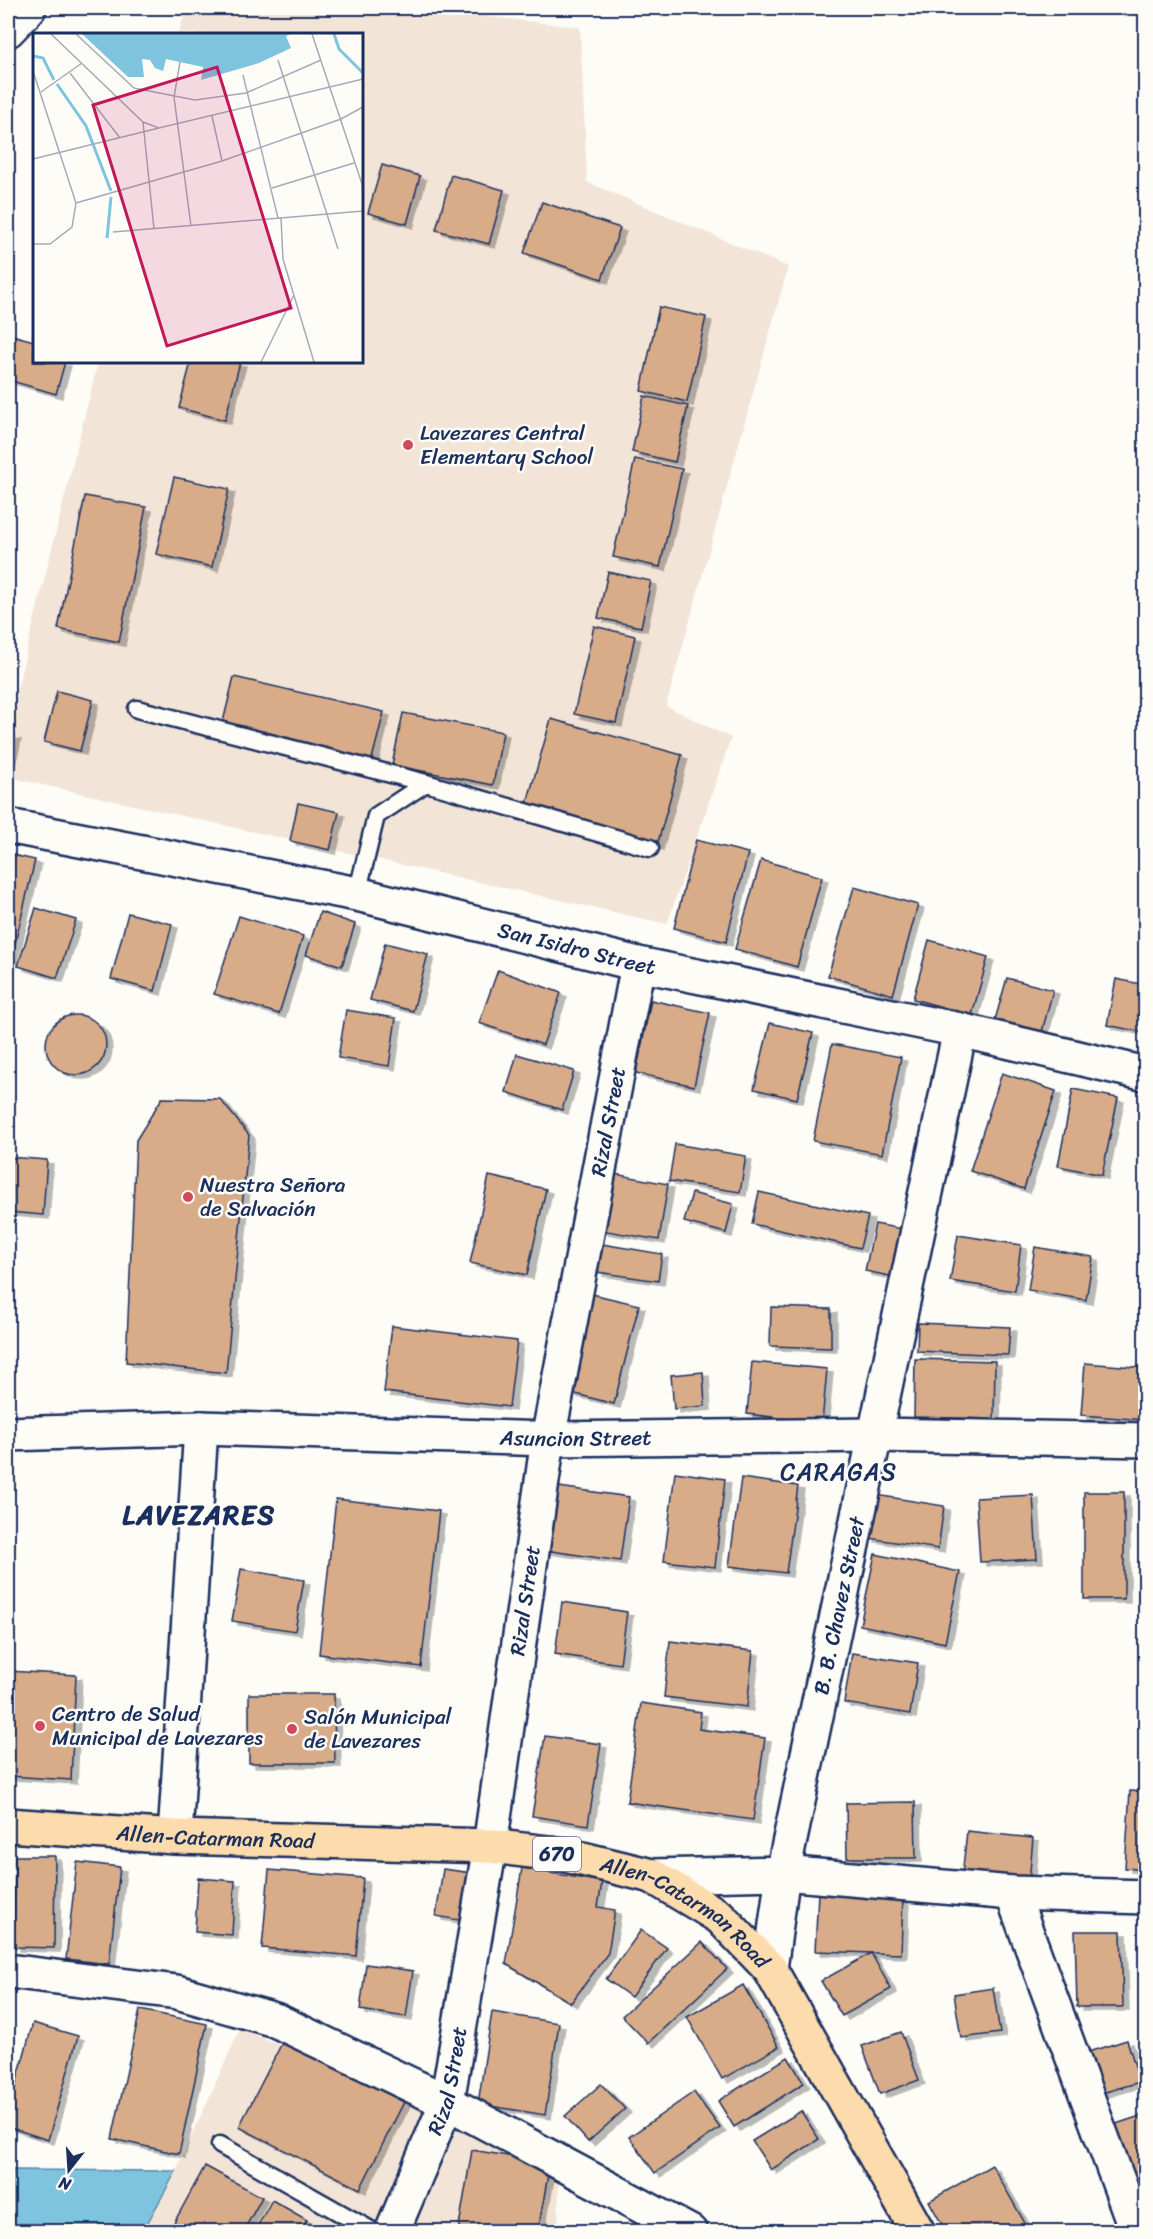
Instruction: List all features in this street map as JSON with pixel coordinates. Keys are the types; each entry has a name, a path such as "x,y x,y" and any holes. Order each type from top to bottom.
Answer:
{"main road":[{"name":"Allen-Catarman Road","path":"8,1825 175,1837 490,1846 566,1855 652,1876 720,1917 770,1969 918,2232"}],"street":[{"path":"8,30 29,8"},
{"name":"San Isidro Street","path":"8,826 357,894 638,964 960,1030 1146,1074"},
{"name":"Rizal Street","path":"392,2232 447,2102 490,1846 548,1439 638,964"},
{"name":"B. B. Chavez Street","path":"770,1969 783,1873 960,1030"},
{"path":"175,1837 201,1428"},
{"name":"Asuncion Street","path":"8,1434 201,1428 548,1439 875,1435 1146,1440"},
{"path":"652,1876 783,1873 1012,1893 1146,1897"},
{"path":"1012,1893 1137,2232"},
{"path":"8,1971 177,1992 275,2020 447,2102 690,2232"}],"lane":[{"path":"137,709 426,783 650,848"},
{"path":"357,894 376,816 426,783"},
{"path":"220,2145 374,2232"}],"shaded area":[{"name":"Lavezares Central Elementary School","path":"186,8 407,8 580,27 587,182 788,267 666,706 731,738 667,924 8,777 8,726 98,363 363,363 363,33 179,33"},
{"path":"240,2029 406,2097 559,2177 558,2231 143,2232 176,2171"}],"water":[{"path":"8,2170 176,2171 143,2231 8,2232"}],"building":[{"path":"382,165 420,176 407,224 368,213"},
{"path":"451,175 504,190 489,244 436,230"},
{"path":"542,202 620,228 602,279 524,253"},
{"path":"659,307 706,317 687,402 641,391"},
{"path":"12,335 33,341 33,363 65,363 56,394 8,380 8,351"},
{"path":"191,363 240,363 225,420 179,408"},
{"path":"644,396 688,406 675,462 632,452"},
{"path":"635,459 682,469 660,567 613,557"},
{"path":"174,477 229,489 212,567 156,554"},
{"path":"85,496 146,507 119,642 58,629"},
{"path":"608,572 651,581 641,627 598,618"},
{"path":"594,626 635,636 616,723 574,714"},
{"path":"234,677 384,712 371,763 222,726"},
{"path":"57,691 93,700 80,751 44,742"},
{"path":"403,713 503,732 493,785 392,765"},
{"path":"551,719 682,755 657,846 525,810"},
{"path":"8,735 15,736 8,768"},
{"path":"298,803 339,812 330,850 290,841"},
{"path":"696,840 748,853 726,942 674,928"},
{"path":"8,854 35,860 8,973"},
{"path":"761,860 822,877 797,967 735,949"},
{"path":"854,887 918,905 893,995 828,976"},
{"path":"36,908 76,920 57,978 18,966"},
{"path":"320,912 355,924 342,966 306,955"},
{"path":"128,913 172,924 155,991 111,979"},
{"path":"239,916 303,936 279,1014 214,994"},
{"path":"929,940 988,957 972,1015 913,999"},
{"path":"385,943 428,954 413,1011 370,1000"},
{"path":"498,970 561,993 543,1045 479,1023"},
{"path":"1007,978 1053,990 1042,1032 995,1020"},
{"path":"1116,979 1146,985 1146,1033 1107,1025"},
{"path":"651,1000 710,1013 694,1086 636,1073"},
{"path":"346,1010 396,1018 389,1066 338,1058"},
{"path":"70,1015 82,1015 98,1023 104,1033 106,1045 104,1057 98,1067 82,1075 70,1075 54,1067 46,1051 46,1039 54,1023"},
{"path":"770,1023 813,1033 797,1099 754,1089"},
{"path":"832,1044 901,1057 882,1154 813,1141"},
{"path":"517,1054 574,1071 562,1110 506,1092"},
{"path":"1002,1073 1056,1091 1024,1189 970,1171"},
{"path":"1073,1089 1118,1098 1102,1175 1058,1166"},
{"name":"Nuestra Señora de Salvación","path":"162,1098 220,1099 249,1135 226,1373 126,1362 136,1140"},
{"path":"675,1144 746,1156 740,1192 669,1181"},
{"path":"8,1157 47,1160 43,1215 8,1212"},
{"path":"604,1172 668,1184 659,1240 595,1229"},
{"path":"489,1176 546,1189 527,1275 470,1263"},
{"path":"759,1192 868,1216 860,1248 752,1224"},
{"path":"692,1193 733,1204 726,1233 684,1222"},
{"path":"875,1224 908,1230 899,1278 865,1271"},
{"path":"958,1235 1021,1245 1015,1291 950,1281"},
{"path":"602,1244 662,1254 658,1281 597,1272"},
{"path":"1035,1247 1093,1257 1086,1300 1028,1290"},
{"path":"588,1293 639,1305 614,1404 564,1391"},
{"path":"771,1307 831,1309 831,1348 770,1346"},
{"path":"918,1323 1010,1327 1008,1355 917,1351"},
{"path":"392,1326 517,1341 509,1407 384,1392"},
{"path":"915,1359 995,1361 994,1419 914,1417"},
{"path":"752,1362 827,1369 822,1423 747,1414"},
{"path":"1085,1363 1146,1368 1146,1420 1081,1415"},
{"path":"703,1372 705,1406 674,1409 671,1375"},
{"path":"675,1472 725,1479 715,1567 664,1561"},
{"path":"741,1478 798,1486 786,1573 729,1566"},
{"path":"552,1486 629,1497 620,1561 544,1550"},
{"path":"1084,1492 1124,1492 1124,1599 1084,1599"},
{"path":"876,1495 944,1506 938,1549 869,1538"},
{"path":"1033,1495 1037,1559 980,1562 976,1498"},
{"path":"336,1499 439,1511 421,1667 319,1654"},
{"path":"875,1554 960,1572 945,1643 860,1625"},
{"path":"241,1569 304,1580 295,1631 232,1621"},
{"path":"562,1602 627,1612 620,1664 555,1654"},
{"path":"670,1641 753,1651 747,1707 664,1697"},
{"path":"852,1653 918,1663 910,1714 844,1703"},
{"name":"Centro de Salud Municipal de Lavezares","path":"8,1671 76,1675 71,1780 8,1776"},
{"name":"Salón Municipal de Lavezares","path":"249,1694 334,1694 335,1763 249,1763"},
{"path":"641,1703 701,1712 699,1729 765,1738 753,1820 627,1802"},
{"path":"545,1736 601,1744 588,1825 532,1816"},
{"path":"1130,1791 1146,1792 1146,1870 1125,1868"},
{"path":"915,1802 916,1858 847,1858 846,1803"},
{"path":"967,1831 1033,1838 1029,1883 962,1876"},
{"path":"15,1856 55,1856 54,1948 14,1947"},
{"path":"77,1862 120,1867 109,1964 66,1959"},
{"path":"522,1868 602,1882 598,1907 615,1910 608,1953 571,2003 506,1964"},
{"path":"443,1869 472,1873 464,1921 436,1916"},
{"path":"269,1870 363,1878 356,1956 262,1948"},
{"path":"198,1878 235,1881 232,1935 195,1932"},
{"path":"818,1893 903,1896 901,1954 815,1951"},
{"path":"641,1930 667,1948 631,1997 606,1979"},
{"path":"1075,1931 1121,1931 1123,2007 1077,2007"},
{"path":"702,1942 727,1969 648,2043 622,2016"},
{"path":"871,1953 891,1989 842,2016 821,1981"},
{"path":"366,1964 413,1971 406,2017 360,2010"},
{"path":"743,1985 779,2047 722,2079 687,2017"},
{"path":"993,1988 1000,2033 961,2038 954,1994"},
{"path":"140,2010 207,2024 179,2154 112,2139"},
{"path":"492,2012 559,2023 545,2115 478,2104"},
{"path":"33,2023 78,2036 48,2140 8,2127 8,2112"},
{"path":"901,2032 919,2080 880,2094 862,2046"},
{"path":"1127,2040 1140,2082 1088,2097 1075,2056"},
{"path":"283,2041 404,2102 360,2189 239,2127"},
{"path":"788,2057 804,2083 734,2127 718,2101"},
{"path":"601,2084 625,2109 588,2142 565,2116"},
{"path":"694,2092 720,2128 655,2173 629,2137"},
{"path":"801,2111 819,2139 771,2170 752,2141"},
{"path":"1146,2114 1146,2193 1138,2195 1116,2124"},
{"path":"472,2150 550,2163 538,2232 458,2232"},
{"path":"992,2165 1030,2232 946,2232 929,2201"},
{"path":"205,2166 262,2197 243,2232 169,2232"},
{"path":"272,2200 307,2220 300,2232 254,2232"}],"place":[{"name":"Lavezares Central Elementary School","path":"408,445"},
{"name":"Nuestra Señora de Salvación","path":"188,1197"},
{"name":"Centro de Salud Municipal de Lavezares","path":"40,1726"},
{"name":"Salón Municipal de Lavezares","path":"292,1729"}],"district":[{"name":"CARAGAS","path":"839,1472"},
{"name":"LAVEZARES","path":"199,1515"}]}
